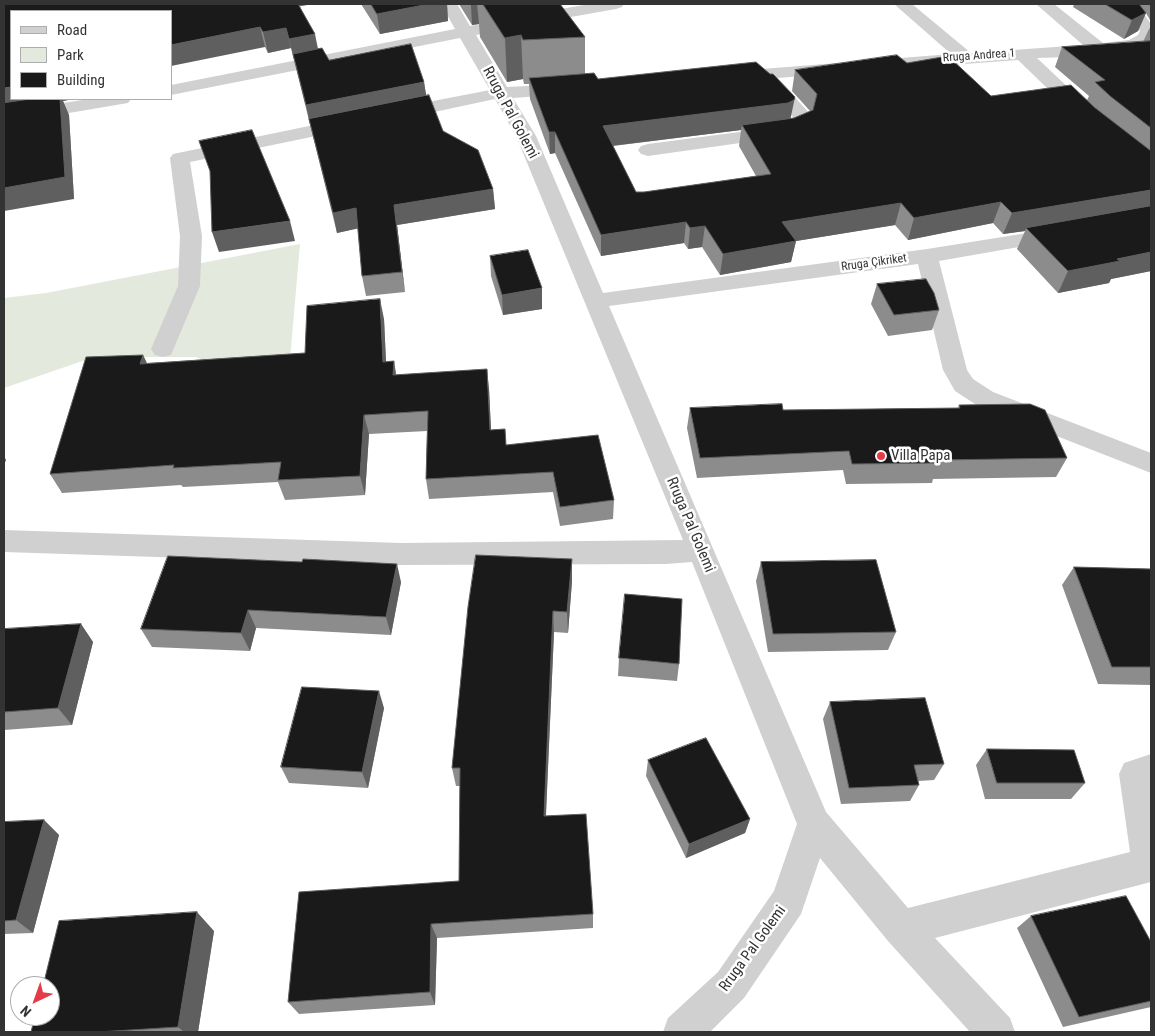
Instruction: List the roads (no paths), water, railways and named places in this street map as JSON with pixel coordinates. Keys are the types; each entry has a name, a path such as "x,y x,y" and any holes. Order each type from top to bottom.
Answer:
{"street":[{"name":"Rruga Pal Golemi","path":"448,4 526,136 701,550 814,824 788,901 730,984 682,1032"},
{"path":"172,90 506,24 563,8 616,4"},
{"path":"902,4 964,57"},
{"path":"1044,4 1099,49"},
{"name":"Rruga Andrea 1","path":"714,77 964,57 1099,49 1138,43 1146,38 1148,31 1129,4"},
{"path":"1021,53 1100,128"},
{"path":"648,150 790,131 801,125 803,116 762,73"},
{"path":"163,350 190,286 191,236 180,158 500,93 579,88"},
{"path":"4,118 116,100"},
{"name":"Rruga Çikriket","path":"595,301 927,256 1083,230"},
{"path":"927,256 955,370 964,385 984,398 1151,464"},
{"path":"4,541 401,554 666,553 701,550"},
{"path":"901,928 1149,865 1136,774 1151,769"},
{"path":"814,824 901,928 996,1032"}],"place":[{"name":"Villa Papa","path":"881,456"}]}
